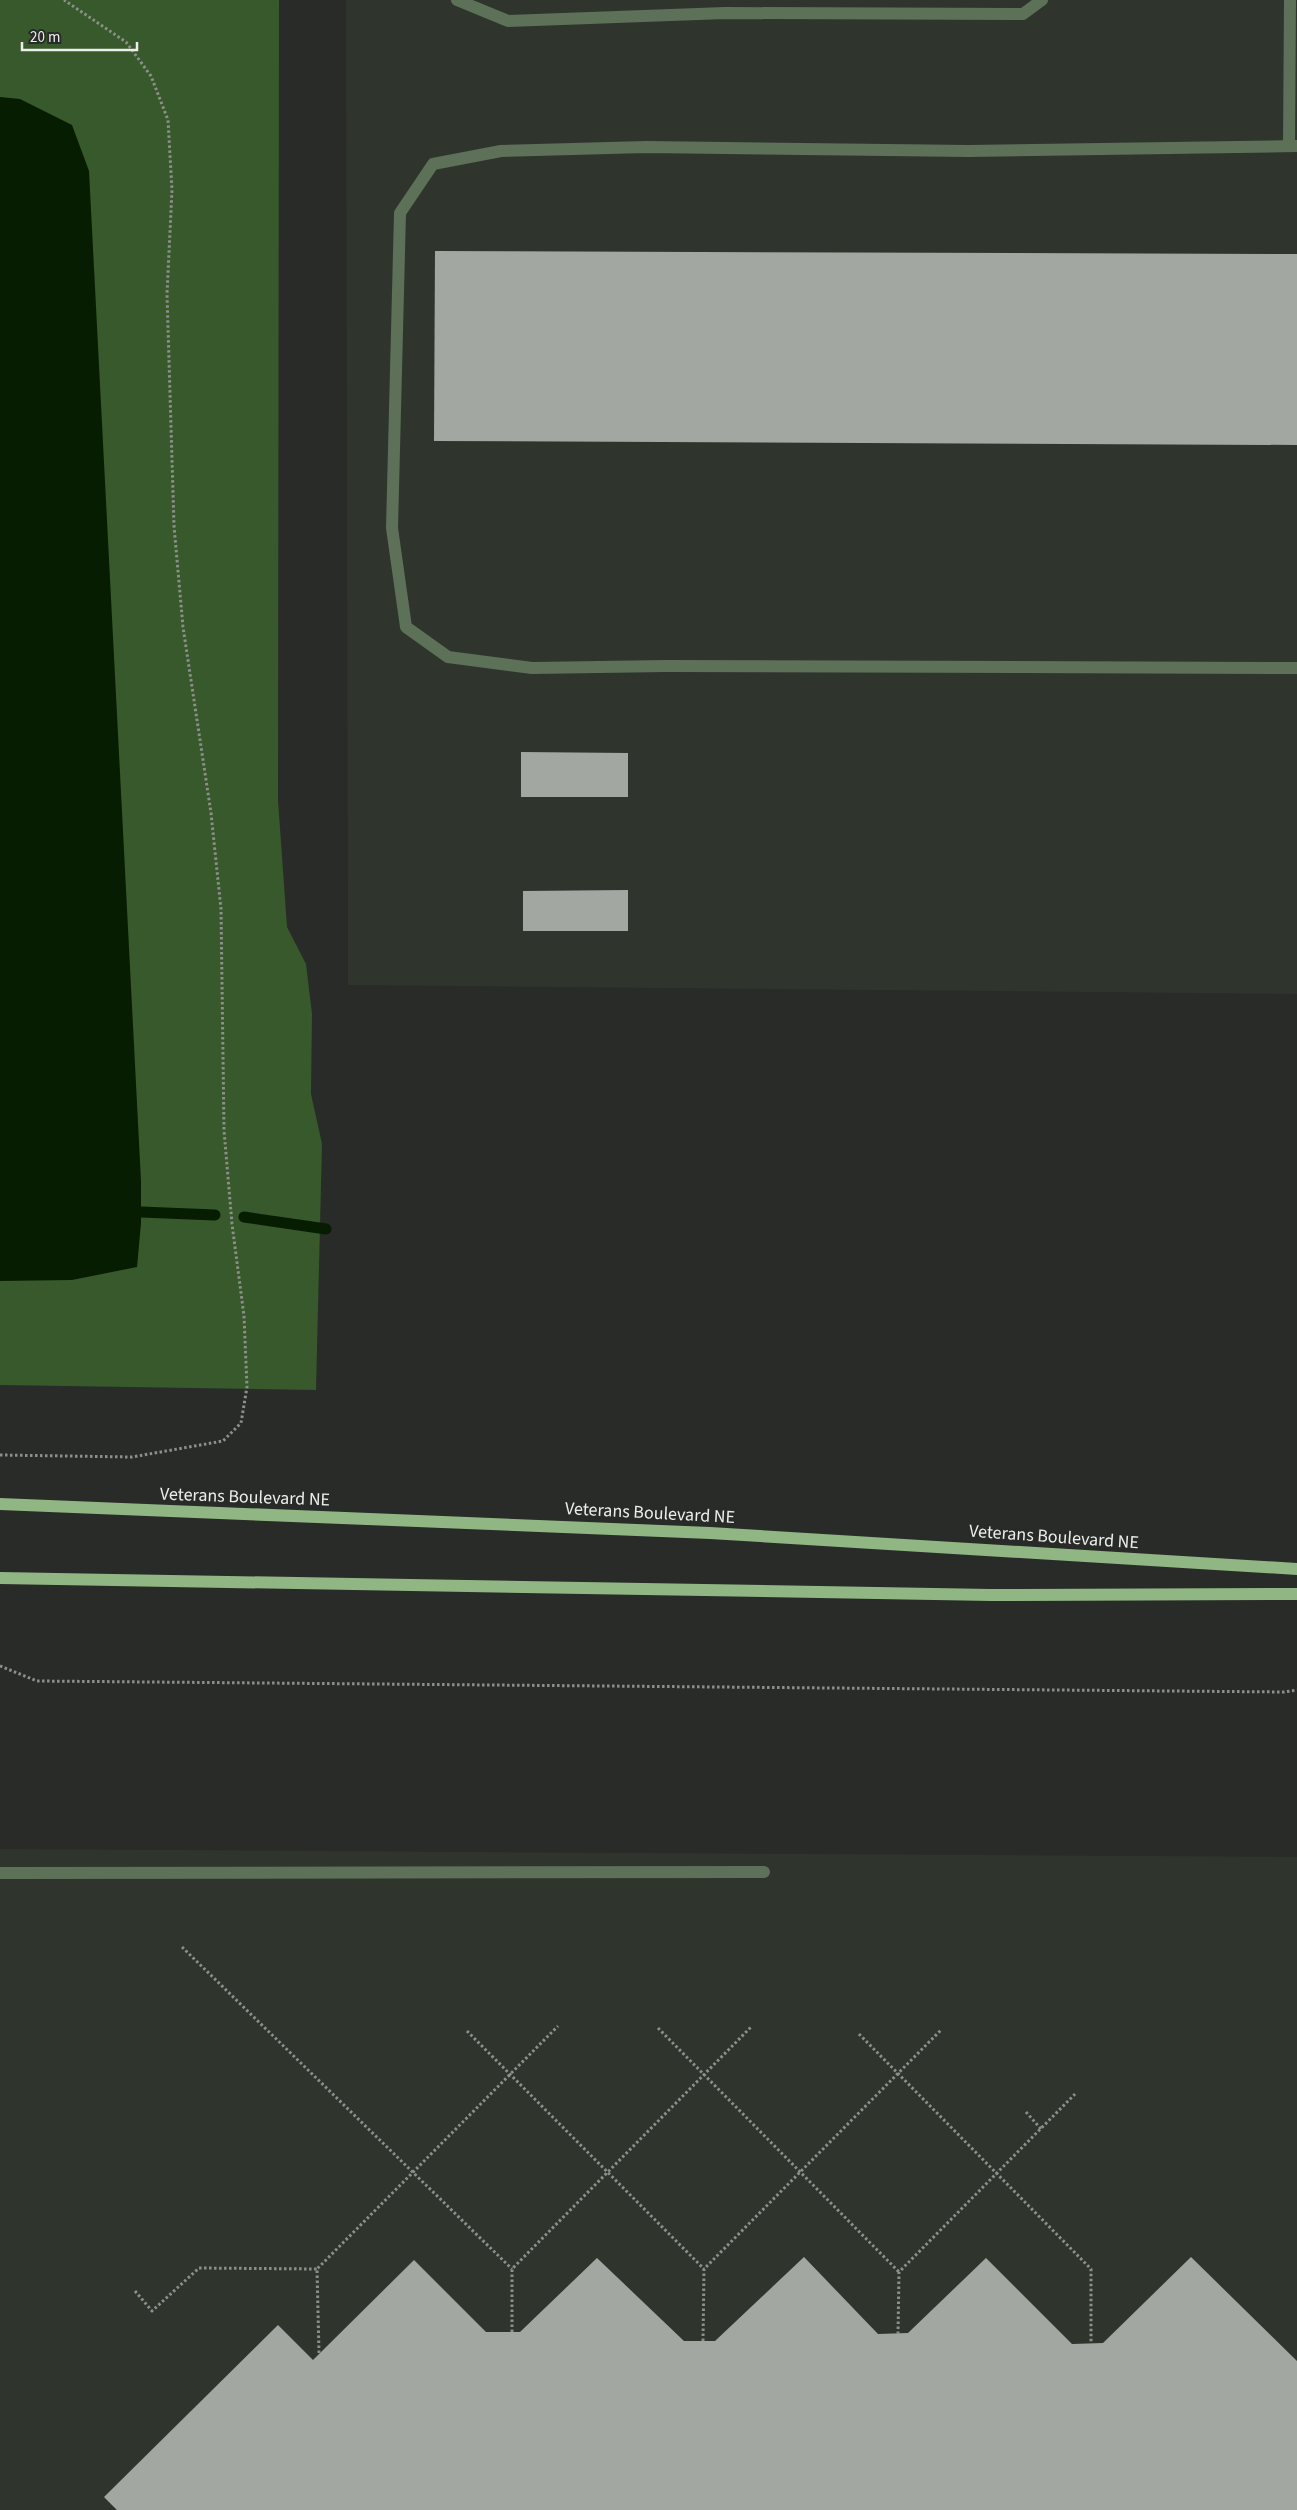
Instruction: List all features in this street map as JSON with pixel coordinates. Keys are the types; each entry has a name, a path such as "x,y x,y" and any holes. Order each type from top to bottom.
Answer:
{"main road":[{"name":"Veterans Boulevard NE","path":"0,1504 710,1533 1297,1569"},
{"path":"0,1578 981,1594 1297,1594"}],"lane":[{"path":"457,0 508,21 725,6 1023,14 1042,0"},
{"path":"1290,0 1293,146 969,151 646,147 500,151 433,164 400,213 392,528 406,627 448,657 532,668 666,666 1297,668"},
{"path":"0,1873 764,1872"}],"path":[{"path":"0,1455 132,1457 223,1441 241,1423 247,1387 244,1316 232,1224 224,1130 221,909 211,813 183,627 174,526 167,294 172,190 168,120 151,76 126,42 64,0"},
{"path":"0,1666 37,1681 1284,1692 1297,1690"},
{"path":"182,1947 512,2269"},
{"path":"319,2354 317,2270 558,2026"},
{"path":"512,2332 512,2269 752,2026"},
{"path":"658,2028 899,2272"},
{"path":"703,2341 704,2270 942,2029"},
{"path":"467,2031 704,2270"},
{"path":"859,2034 1091,2269 1091,2343"},
{"path":"898,2334 899,2272 1075,2094"},
{"path":"1026,2112 1041,2129"},
{"path":"135,2291 152,2310 199,2268 317,2270"}],"shaded area":[{"path":"346,0 1297,0 1297,994 348,985"},
{"path":"0,97 20,99 72,125 89,171 141,1181 141,1223 137,1267 72,1280 0,1281"},
{"path":"0,1849 1297,1857 1297,2510 0,2510"}],"green space":[{"path":"0,0 279,0 278,800 287,927 306,964 312,1014 311,1094 322,1144 316,1390 0,1385"}],"building":[{"path":"435,251 1297,254 1297,445 434,441"},
{"path":"521,752 628,753 628,797 521,797"},
{"path":"628,890 628,931 523,931 523,891"},
{"path":"804,2257 878,2334 908,2333 986,2258 1072,2344 1103,2343 1191,2257 1297,2361 1297,2510 117,2510 104,2497 278,2325 313,2360 414,2260 486,2332 520,2332 597,2258 684,2341 715,2341"}],"waterway":[{"path":"141,1212 215,1215"},
{"path":"244,1217 326,1229"}]}
